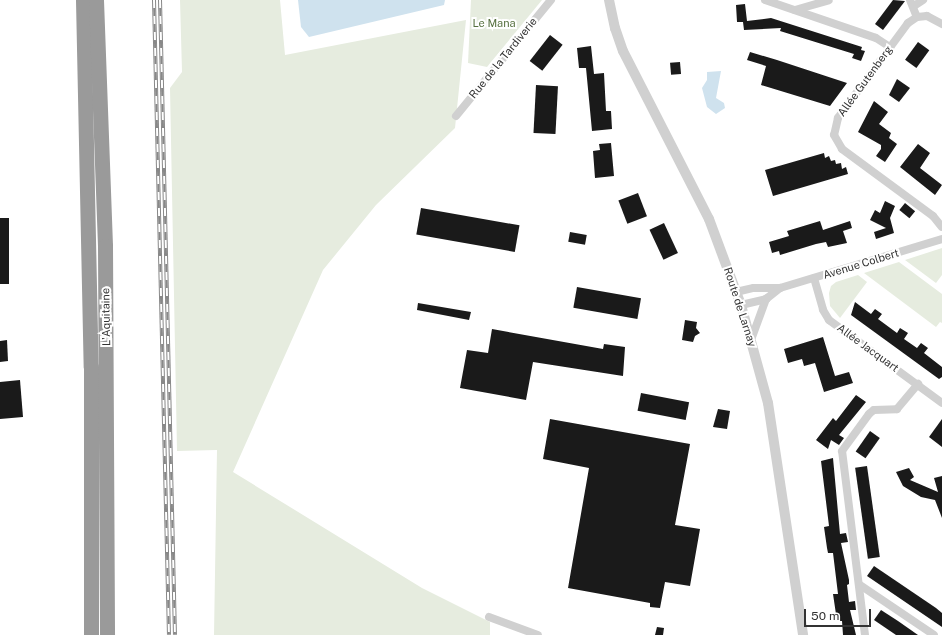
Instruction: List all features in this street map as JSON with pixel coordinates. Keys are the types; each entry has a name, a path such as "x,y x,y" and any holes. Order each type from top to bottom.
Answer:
{"highway":[{"name":"L'Aquitaine","path":"83,0 90,319 91,635"},
{"name":"L'Aquitaine","path":"96,0 105,261 107,635"}],"street":[{"name":"Rue de la Tardiverie","path":"456,116 551,0"},
{"name":"Route de Larnay","path":"609,0 614,28 623,51 709,219 741,305 773,429 803,635"},
{"path":"765,0 876,38 890,47"},
{"path":"795,10 829,0"},
{"path":"923,0 912,3 917,17 927,16 942,24"},
{"name":"Allée Gutenberg","path":"917,17 908,23 838,118 834,135 842,149 934,216 942,227"},
{"name":"Avenue Colbert","path":"736,292 754,288 780,288 942,239"},
{"name":"Allée Jacquart","path":"814,278 823,310 830,320 942,403"},
{"name":"Avenue Colbert","path":"741,305 766,299 780,288"},
{"path":"751,340 766,299"},
{"path":"865,635 860,585 842,451 869,414 874,410 896,410 918,384"},
{"path":"860,585 934,635"},
{"path":"490,617 538,635"}],"green space":[{"path":"180,0 280,0 285,55 466,20 455,128 376,205 323,270 233,472 422,588 490,622 490,635 214,635 217,450 177,451 170,88 182,72"},
{"name":"Le Mana","path":"471,0 542,0 487,67 468,63"},
{"path":"942,248 942,275 936,283 905,260"},
{"path":"899,262 942,294 942,323 940,322 936,327 864,273"},
{"path":"858,275 867,282 840,318 830,306 829,293 831,286 836,282"}],"water":[{"path":"298,0 445,0 444,5 309,37 301,27"},
{"path":"721,71 716,98 724,103 725,108 716,114 707,107 702,88 707,80 707,72"}],"building":[{"path":"893,0 905,1 883,30 875,24"},
{"path":"745,4 747,21 771,18 862,47 861,50 865,51 861,61 852,58 854,54 780,31 781,28 744,30 743,22 737,22 736,5"},
{"path":"550,35 563,45 542,71 530,61"},
{"path":"918,42 929,50 916,68 905,60"},
{"path":"591,46 594,74 604,73 606,111 611,111 612,129 592,131 586,68 579,68 577,48"},
{"path":"750,52 847,83 830,106 761,85 766,66 747,60"},
{"path":"680,62 681,74 671,75 670,63"},
{"path":"897,79 910,88 899,102 889,95"},
{"path":"536,85 558,86 555,134 533,133"},
{"path":"874,101 888,112 879,124 891,133 889,138 897,144 885,162 876,156 881,149 881,145 858,132"},
{"path":"611,143 614,176 595,178 593,151 600,150 599,144"},
{"path":"918,144 930,153 920,168 942,185 935,195 900,167"},
{"path":"824,153 825,158 829,156 831,161 835,160 836,164 841,163 842,169 846,167 848,174 773,196 765,170"},
{"path":"638,193 647,216 627,224 618,201"},
{"path":"885,201 895,206 890,218 894,233 876,239 874,232 886,228 870,220 875,210 880,213"},
{"path":"905,203 915,211 909,218 899,210"},
{"path":"421,208 519,225 515,252 416,235"},
{"path":"0,218 9,218 9,284 0,284"},
{"path":"820,221 823,230 850,221 852,228 843,231 847,243 828,247 826,242 780,255 779,251 772,253 769,242 789,236 787,231"},
{"path":"664,223 678,253 663,260 649,230"},
{"path":"570,232 587,235 585,245 568,242"},
{"path":"577,287 641,298 637,319 573,308"},
{"path":"855,302 871,314 875,309 882,314 878,319 897,333 900,328 908,333 904,339 917,348 921,343 928,348 924,353 942,367 942,377 939,379 851,315"},
{"path":"418,303 471,312 469,320 417,310"},
{"path":"685,320 697,322 696,328 700,333 695,336 693,342 682,340"},
{"path":"492,329 603,349 604,344 625,347 623,376 533,362 526,400 460,388 467,350 488,353"},
{"path":"823,337 835,376 849,372 853,383 824,392 815,363 804,366 802,359 788,363 784,349"},
{"path":"7,340 8,361 0,362 0,341"},
{"path":"20,380 23,417 0,419 0,382"},
{"path":"641,393 689,402 686,420 638,411"},
{"path":"856,395 866,402 839,435 844,438 839,445 831,440 828,449 816,440 833,418 836,421"},
{"path":"718,409 730,411 727,429 713,427"},
{"path":"550,419 690,444 675,525 700,529 690,586 665,582 660,608 650,607 650,603 568,588 589,468 543,459"},
{"path":"942,419 942,447 929,437"},
{"path":"870,431 880,438 865,458 856,451"},
{"path":"833,458 840,534 846,533 848,542 841,543 849,580 849,584 847,585 849,602 855,601 856,610 850,610 856,635 843,635 842,621 837,621 833,594 838,594 833,553 828,553 824,527 829,526 821,461"},
{"path":"867,466 880,557 868,559 855,468"},
{"path":"909,468 914,477 910,480 938,492 934,478 942,476 942,518 935,500 921,497 903,486 896,472"},
{"path":"874,566 942,613 942,627 867,576"},
{"path":"881,610 918,635 896,635 874,620"},
{"path":"657,627 664,628 663,635 655,635"}],"railway":[{"path":"154,0 169,635"},
{"path":"160,0 175,635"}]}
